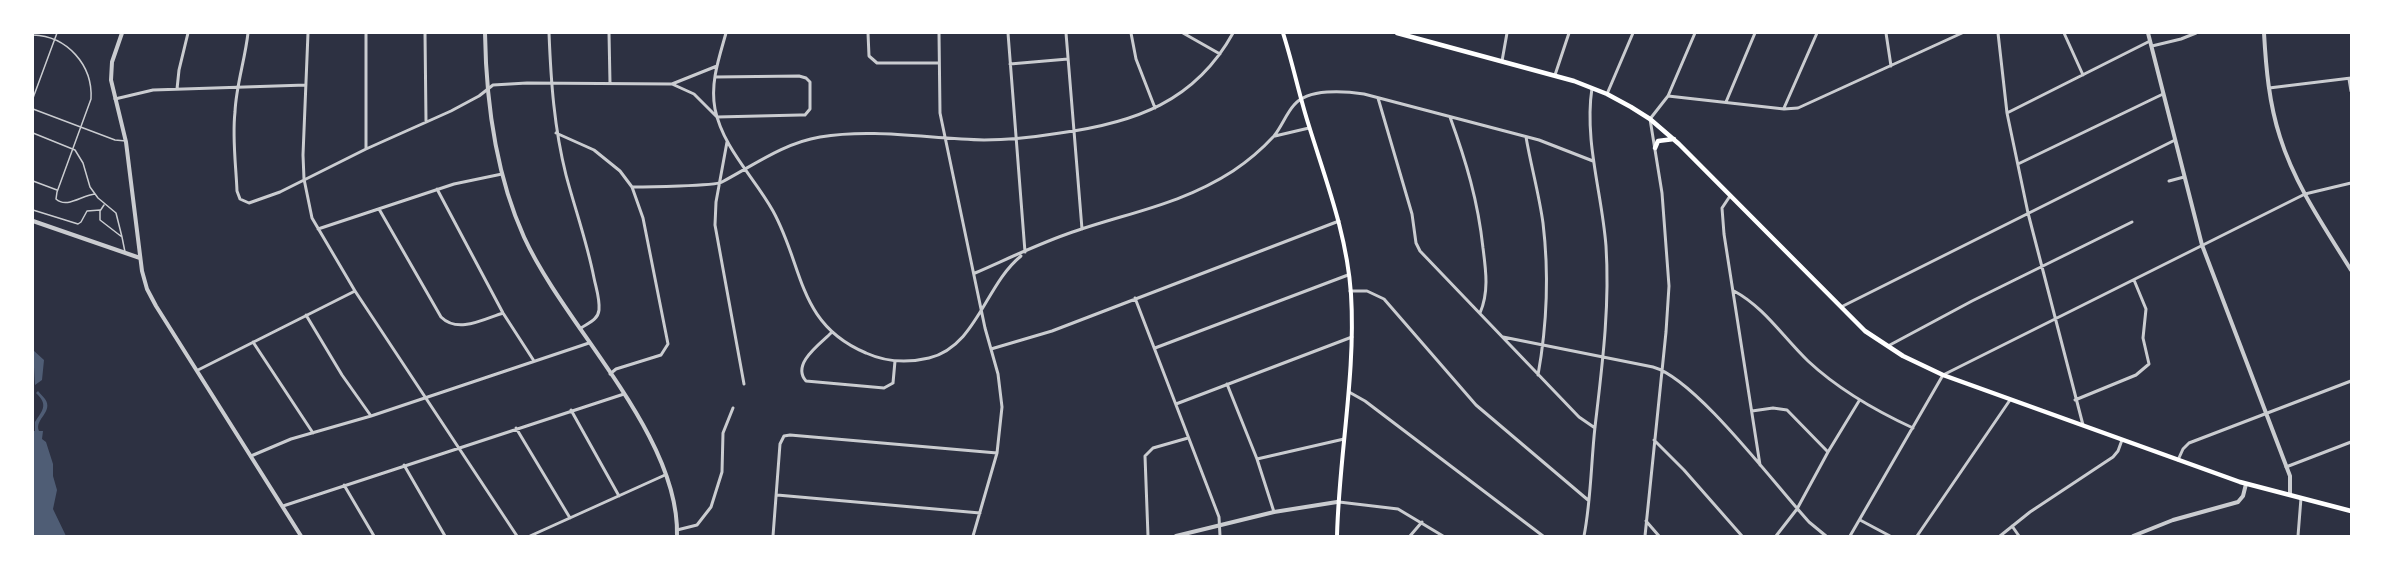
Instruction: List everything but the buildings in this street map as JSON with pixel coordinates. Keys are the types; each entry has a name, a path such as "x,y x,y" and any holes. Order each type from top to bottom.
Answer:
{"main road":[{"path":"1283,33 1339,221 1350,291 1352,337 1337,502 1337,536"},
{"path":"1397,33 1555,75 1607,94 1650,119 1674,139 1865,331 1914,362 1943,375 2246,484 2351,510"},
{"path":"1655,148 1658,141 1674,139"}],"street":[{"path":"122,33 113,59 111,74 126,142 145,284 149,294 301,536"},
{"path":"177,89 188,33"},
{"path":"248,33 235,111 234,133 237,191 243,202 254,203 470,101 493,85 672,84 717,66"},
{"path":"308,33 304,179 312,218 355,291 517,536"},
{"path":"366,33 366,149"},
{"path":"425,33 426,122"},
{"path":"485,33 487,90 504,173 524,237 557,295 647,432 674,501 677,536"},
{"path":"549,33 556,134 567,178 584,229 599,300 599,313 595,319 580,328"},
{"path":"609,33 610,83"},
{"path":"726,33 715,77 714,94 717,117 727,142 747,169 780,225 803,290 815,312 831,333 852,347 873,356 894,361 927,358 940,354 960,339 981,311 999,278 1025,253"},
{"path":"868,33 869,56 877,63 938,63"},
{"path":"939,33 938,92 945,138 975,273 981,311 998,374 1002,407 997,453 973,536"},
{"path":"1008,33 1025,253"},
{"path":"1066,33 1082,229"},
{"path":"1131,33 1136,59 1156,108"},
{"path":"1182,33 1220,54"},
{"path":"632,187 721,184 800,142 819,137 869,135 1015,138 1073,132 1117,123 1156,108 1192,86 1220,54 1233,33"},
{"path":"1502,61 1507,33"},
{"path":"1555,75 1569,33"},
{"path":"1607,94 1633,33"},
{"path":"1644,536 1669,286 1663,205 1650,119 1668,96 1695,33"},
{"path":"1726,102 1755,33"},
{"path":"1784,109 1817,33"},
{"path":"1886,33 1891,66"},
{"path":"1668,96 1784,109 1804,107 1962,33"},
{"path":"1998,33 2007,113 2028,213 2083,425"},
{"path":"2064,33 2083,75"},
{"path":"2148,33 2202,245 2267,413 2290,479 2290,495"},
{"path":"2007,113 2151,43 2181,39 2196,33"},
{"path":"2264,33 2268,88 2284,148 2305,194 2351,270"},
{"path":"1944,36 1945,41"},
{"path":"1010,64 1068,59"},
{"path":"672,84 694,94 717,117 805,115 810,109 810,82 806,78 799,76 715,77"},
{"path":"2268,88 2350,79 2351,91"},
{"path":"116,99 153,90 306,85"},
{"path":"1584,536 1604,358 1607,279 1604,220 1593,161 1589,107 1592,88"},
{"path":"1271,139 1293,105 1301,99 1314,94 1340,92 1378,98 1526,137 1554,145 1593,161"},
{"path":"2018,164 2163,94"},
{"path":"1378,98 1412,214 1416,243 1420,251 1579,417 1595,428"},
{"path":"1450,117 1474,190 1480,220 1486,284 1486,298 1480,314"},
{"path":"975,273 1082,229 1184,197 1237,168 1271,139 1284,133 1310,128"},
{"path":"556,134 594,150 620,171 632,187 643,218 668,338 666,350 661,355 616,369 610,374"},
{"path":"1526,137 1543,223 1546,290 1544,346 1539,375"},
{"path":"1841,307 2175,140"},
{"path":"727,142 716,202 715,225 744,384"},
{"path":"318,229 437,189 504,173"},
{"path":"2169,181 2184,177"},
{"path":"1850,536 1943,375 2305,194 2351,183"},
{"path":"437,189 503,313 534,361"},
{"path":"1730,196 1722,208 1760,467"},
{"path":"379,209 441,317 448,324 459,326 503,313"},
{"path":"33,221 140,258"},
{"path":"991,350 1052,331 1339,221"},
{"path":"1887,346 2132,222"},
{"path":"1155,348 1348,275"},
{"path":"2075,400 2136,375 2148,366 2150,360 2143,338 2146,309 2134,280"},
{"path":"198,370 355,291"},
{"path":"1350,291 1368,291 1384,299 1476,405 1588,500"},
{"path":"1734,291 1756,305 1806,360 1832,383 1859,401 1913,428"},
{"path":"1135,298 1219,517 1220,536"},
{"path":"306,315 342,375 371,416"},
{"path":"831,333 804,362 802,372 806,381 884,388 893,383 894,361"},
{"path":"1176,404 1352,337"},
{"path":"1501,337 1662,369 1686,385 1809,522 1826,536"},
{"path":"253,342 313,433"},
{"path":"251,456 272,446 371,416 589,343"},
{"path":"2178,460 2187,445 2351,381"},
{"path":"1227,384 1257,459 1274,513"},
{"path":"1347,391 1365,401 1543,536"},
{"path":"282,506 624,394"},
{"path":"1917,536 2012,399"},
{"path":"1776,536 1797,509 1859,401"},
{"path":"677,530 697,525 711,507 722,472 723,433 733,408"},
{"path":"1752,411 1773,408 1787,410 1828,452"},
{"path":"572,410 619,496"},
{"path":"516,428 570,518"},
{"path":"773,536 780,444 783,436 997,453"},
{"path":"1148,536 1145,456 1153,448 1188,438"},
{"path":"1257,459 1344,439"},
{"path":"1654,440 1684,470 1742,536"},
{"path":"2000,536 2113,457 2122,440"},
{"path":"2286,467 2351,442"},
{"path":"404,465 445,536"},
{"path":"530,536 665,475"},
{"path":"2133,536 2173,520 2238,502 2243,496 2246,484"},
{"path":"344,485 374,536"},
{"path":"777,495 980,513"},
{"path":"2298,536 2301,498"},
{"path":"1176,536 1274,513 1337,502 1398,509 1443,536"},
{"path":"1860,520 1890,536"},
{"path":"1646,521 1659,536"},
{"path":"1410,536 1422,522"},
{"path":"2012,526 2019,536"}],"lane":[{"path":"33,98 57,33"},
{"path":"33,35 55,40 74,52 87,74 91,99 57,190 56,199 62,203 95,194"},
{"path":"33,109 126,142"},
{"path":"33,133 73,148 82,161 88,183 95,194 117,215 125,253"},
{"path":"33,181 57,190"},
{"path":"105,204 100,210 101,221 122,237"},
{"path":"33,210 78,224 87,211 100,210"}],"water":[{"path":"33,350 44,360 42,380 35,385"},
{"path":"38,391 47,404 46,412 38,427 39,431 43,431 42,439 46,442 53,464 53,476 57,490 53,509 66,536 33,536 33,431 35,431 35,422 43,408 42,401 36,393"}]}
